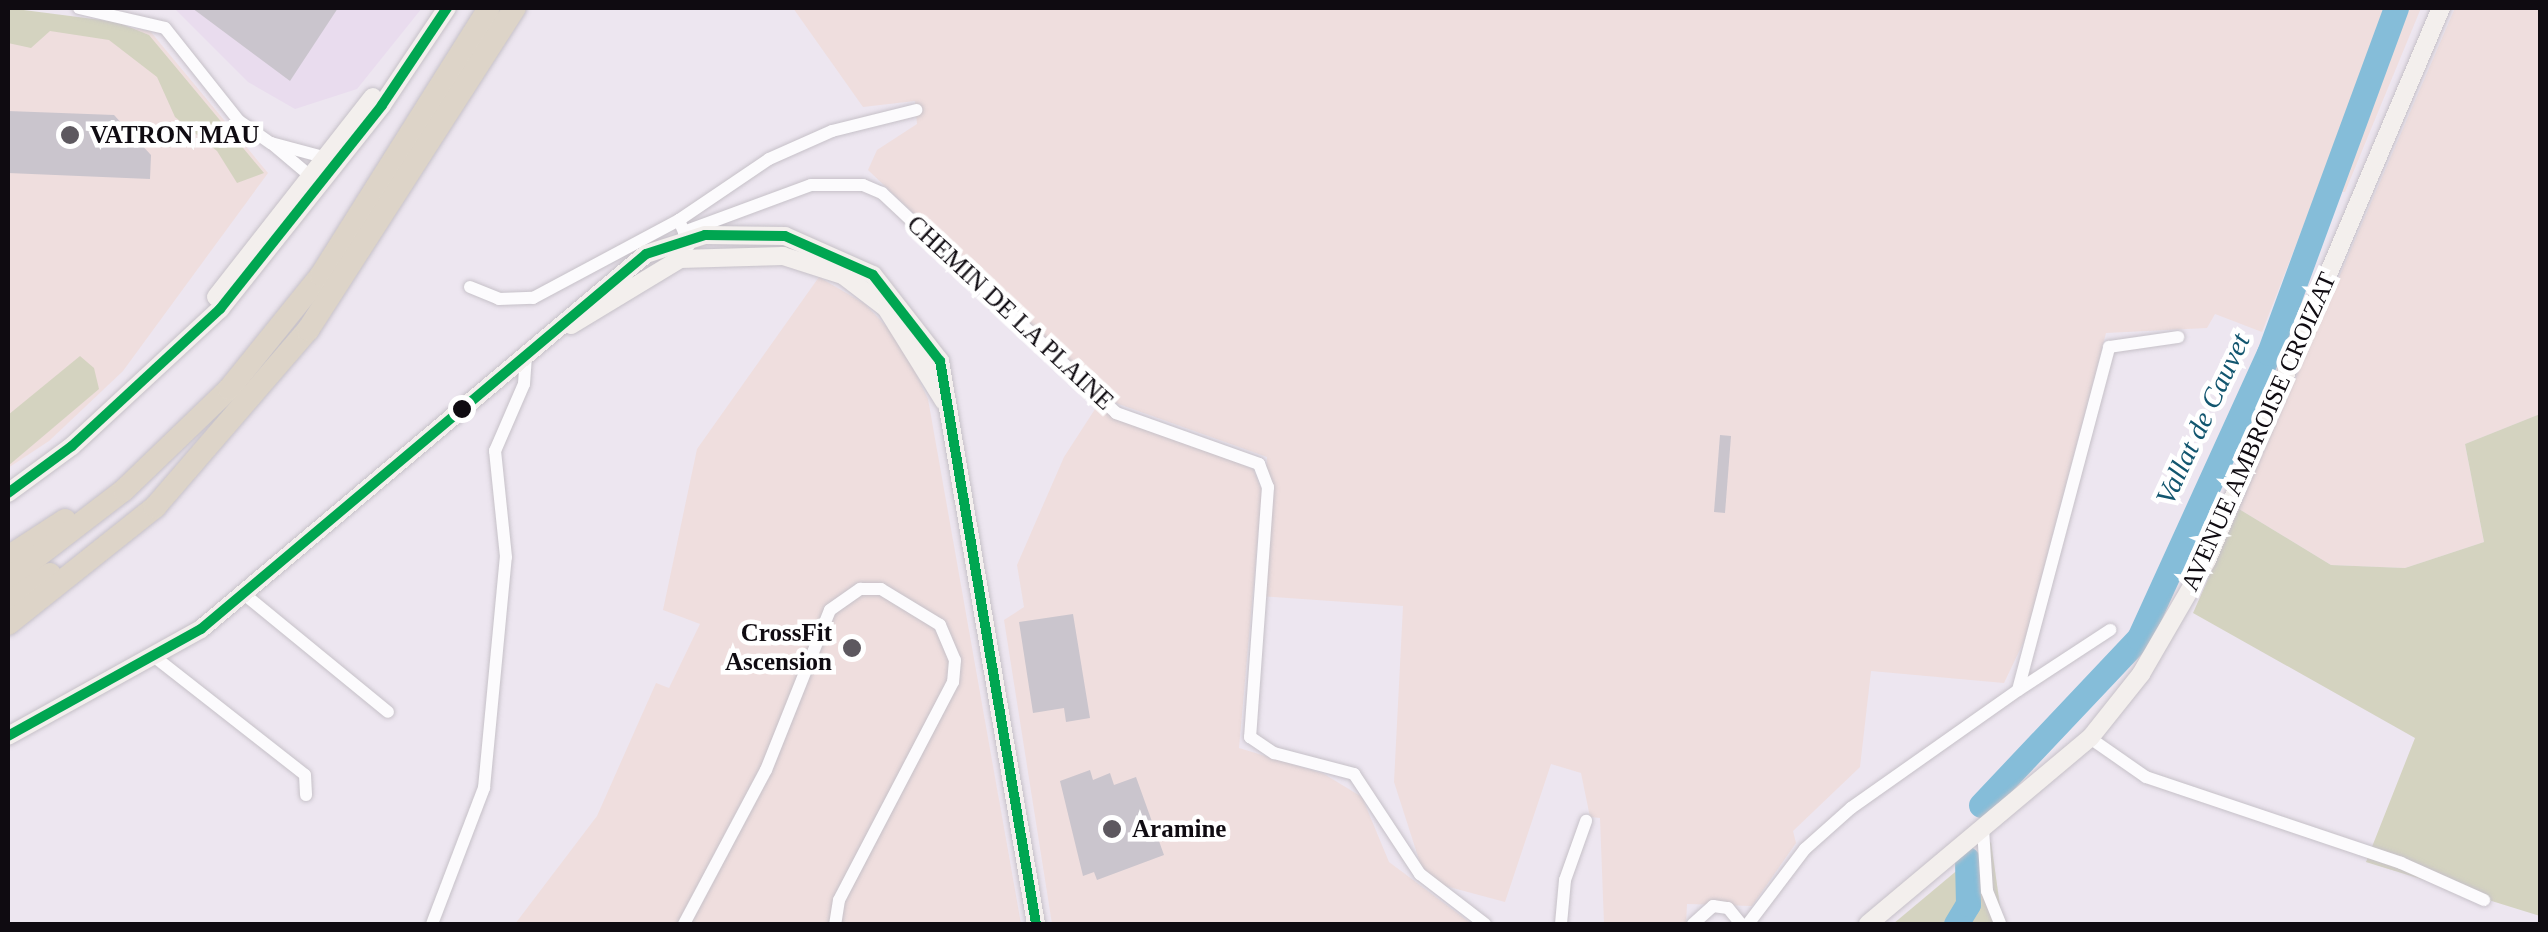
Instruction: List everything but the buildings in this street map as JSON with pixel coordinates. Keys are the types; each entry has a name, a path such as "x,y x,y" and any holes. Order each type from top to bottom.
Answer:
{"highway":[{"path":"8,579 182,436 322,276 489,8"},
{"path":"8,624 154,506 214,440 336,290 515,8"},
{"path":"8,557 182,436"},
{"path":"8,603 72,560 214,440"}],"main road":[{"path":"8,493 180,346 316,180 446,8"},
{"name":"AVENUE AMBROISE CROIZAT","path":"1868,924 2090,738 2142,674 2207,560 2441,8"},
{"path":"8,736 156,658 244,594 526,357 608,279 686,237 786,236 861,266 922,329 948,385 1036,924"}],"street":[{"path":"79,8 165,28 240,121 316,180"},
{"path":"470,286 499,299 533,298 686,237 805,141 916,110"},
{"path":"272,143 332,159"},
{"name":"CHEMIN DE LA PLAINE","path":"686,237 812,185 864,185 882,193 1116,413 1259,464 1268,487 1250,736 1274,753 1354,774 1420,874 1485,924"},
{"path":"2018,690 2109,347 2178,337"},
{"path":"432,924 484,788 506,557 495,451 524,384 526,357"},
{"path":"684,924 766,770 830,610 860,589 881,589 940,624 954,660 953,682 839,900 835,924"},
{"path":"244,594 388,712"},
{"path":"1693,924 1705,908 1720,906 1744,924 1806,849 1851,808 2110,630"},
{"path":"156,658 305,775 306,796"},
{"path":"2090,738 2146,777 2401,863 2484,900"},
{"path":"1562,924 1565,880 1586,820"},
{"path":"1984,829 1987,890 2000,924"}],"shaded area":[{"path":"8,8 150,31 268,173 123,371 49,441 8,468"},
{"path":"174,8 422,8 357,89 295,109 248,82"},
{"path":"793,8 2421,8 2345,192 2317,191 2262,332 2215,314 2207,328 2106,333 2025,639 2004,683 1871,671 1860,767 1793,831 1796,843 1752,906 1687,904 1686,924 1604,924 1600,818 1590,817 1581,773 1551,764 1505,902 1438,884 1422,869 1394,782 1403,606 1259,596 1267,457 1113,402 868,170 877,150 917,124 915,101 863,107"},
{"path":"2455,8 2540,8 2540,414 2465,444 2484,542 2405,568 2331,565 2239,509"},
{"path":"819,277 865,304 901,342 928,399 1021,924 515,924 597,816 656,683 669,688 700,624 663,610 697,449"},
{"path":"1097,406 1253,469 1262,491 1239,748 1324,774 1362,797 1389,862 1472,924 1052,924 1004,620 1024,607 1017,565 1064,457"}],"green space":[{"path":"8,8 117,22 149,35 264,173 237,183 217,151 175,117 157,77 109,40 50,31 31,48 8,43"},
{"path":"80,356 94,368 99,389 8,466 8,415"},
{"path":"2540,414 2540,916 2366,862 2415,738 2193,613 2239,509 2331,565 2405,568 2484,542 2465,444"},
{"path":"1991,842 2001,913 1994,924 1893,924"}],"waterway":[{"name":"Vallat de Cauvet","path":"1981,805 2139,638 2269,353 2396,8"},
{"name":"Vallat de Cauvet","path":"1956,924 1968,904 1967,859"}],"transit line":[{"path":"8,493 72,446 220,309 382,105 447,8"},
{"path":"8,736 201,629 646,254 705,235 785,236 873,275 940,361 1036,924"}],"place":[{"name":"VATRON MAU","path":"70,135"},
{"name":"CrossFit Ascension","path":"852,648"},
{"name":"Aramine","path":"1112,829"}]}
